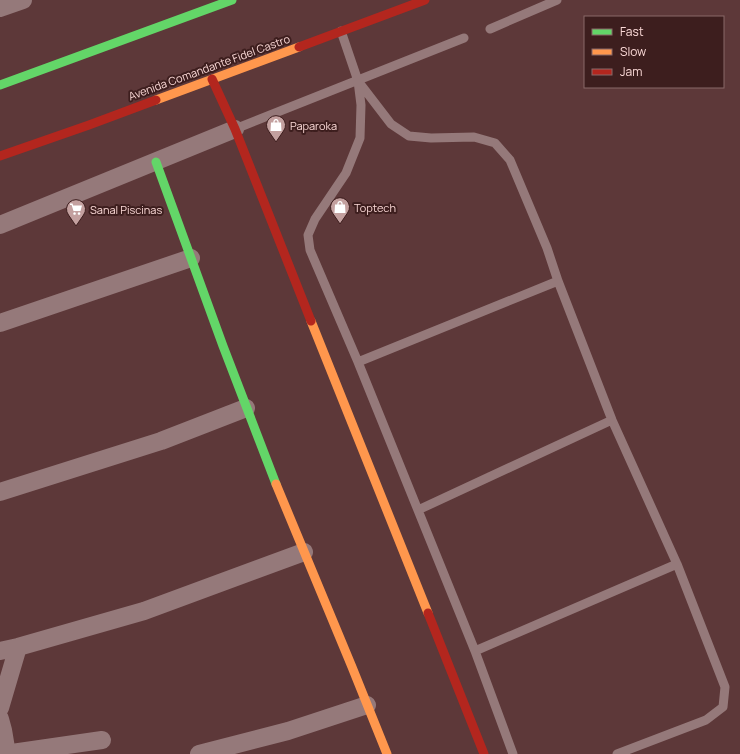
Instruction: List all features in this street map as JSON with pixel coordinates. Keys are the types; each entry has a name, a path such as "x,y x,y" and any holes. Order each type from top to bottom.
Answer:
{"main road":[{"path":"0,86 232,0"},
{"name":"Avenida Comandante Fidel Castro","path":"0,156 89,125 425,0"},
{"path":"212,79 236,129 484,754"},
{"path":"156,162 246,408 304,552 368,704 387,754"}],"street":[{"path":"0,8 23,0"},
{"path":"0,225 236,129"},
{"path":"0,322 191,258"},
{"path":"0,492 161,441 246,408"},
{"path":"0,651 144,611 304,552"},
{"path":"0,708 18,647"},
{"path":"199,754 288,732 368,704"},
{"path":"0,720 3,730 6,754 102,740"}],"lane":[{"path":"490,29 557,0"},
{"path":"341,31 358,81 361,105 360,138 346,173 315,219 308,235 310,250 358,362 475,651 513,754"},
{"path":"236,129 464,38"},
{"path":"358,81 391,124 409,136 430,138 474,137 495,143 510,160 547,248 558,281 612,420 677,564 725,687 723,707 706,720 617,754"},
{"path":"358,362 558,281"},
{"path":"418,510 612,420"},
{"path":"475,651 677,564"}],"traffic: fast":[{"path":"0,85 232,0"},
{"path":"156,162 223,346 276,484"}],"traffic: slow":[{"path":"156,100 299,47"},
{"path":"311,321 428,613"},
{"path":"276,484 387,754"}],"traffic: jam":[{"path":"299,47 425,0"},
{"path":"212,79 235,129 311,321"},
{"path":"0,156 156,100"},
{"path":"428,613 484,754"}],"place":[{"name":"Paparoka","path":"276,142"},
{"name":"Toptech","path":"340,224"},
{"name":"Sanal Piscinas","path":"76,226"}]}
